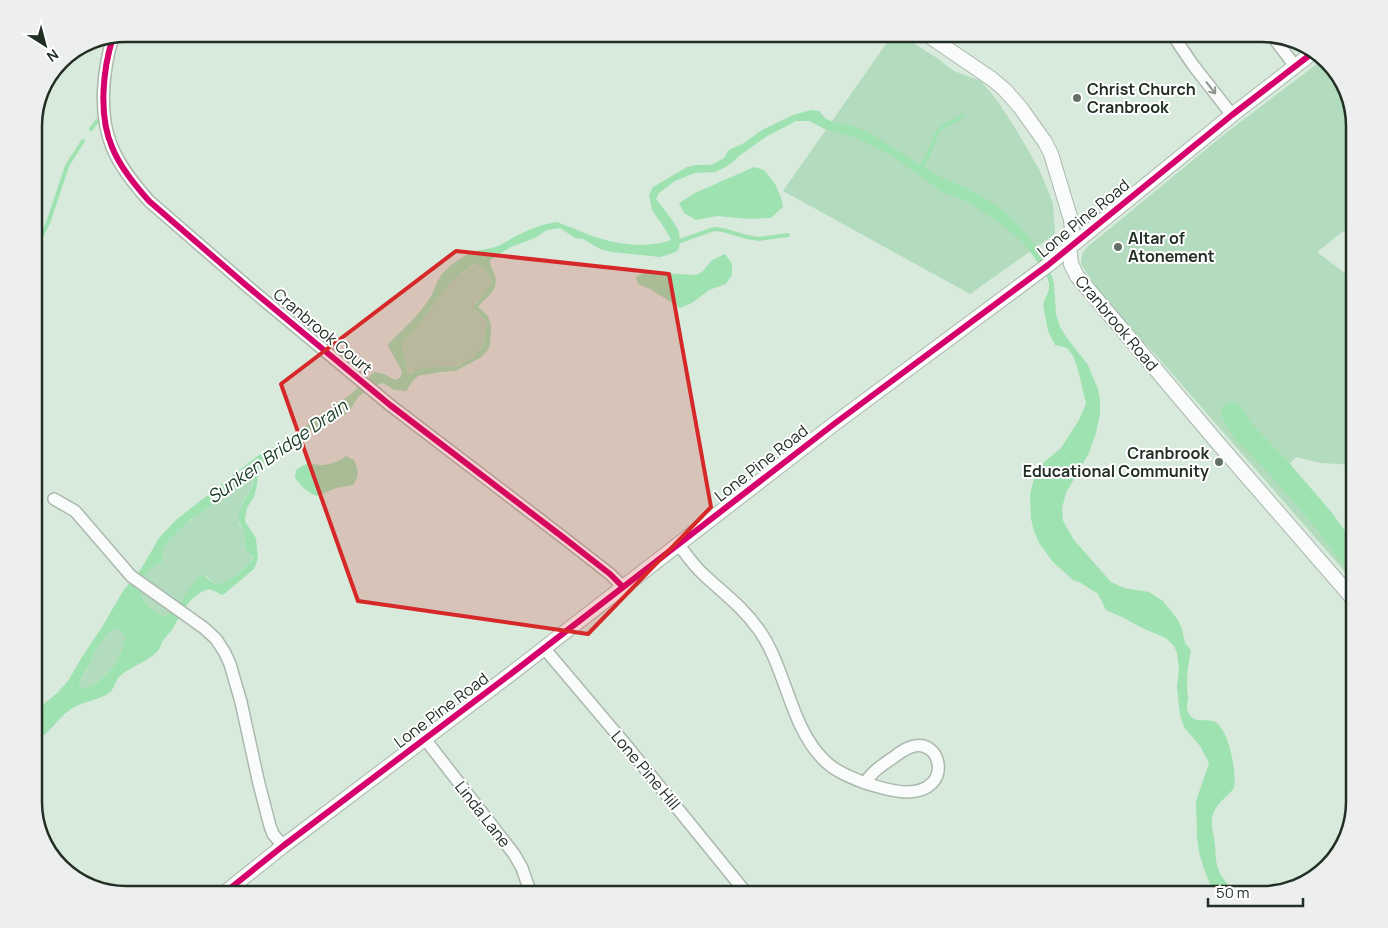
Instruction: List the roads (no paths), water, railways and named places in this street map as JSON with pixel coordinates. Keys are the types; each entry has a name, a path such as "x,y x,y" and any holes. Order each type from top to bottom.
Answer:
{"street":[{"name":"Cranbrook Road","path":"938,42 978,68 998,84 1020,107 1045,142 1057,174 1070,220 1072,231 1069,247 1071,264 1077,276 1216,442 1346,591"},
{"path":"1177,42 1232,115"},
{"name":"Cranbrook Court","path":"111,44 105,71 104,112 107,130 112,147 135,185 159,211 390,405 564,538 624,587"},
{"path":"1278,44 1295,66"},
{"name":"Lone Pine Road","path":"234,886 283,846 624,587 842,418 1048,265 1307,56"},
{"path":"54,499 75,511 131,576 204,628 225,653 241,702 258,784 270,826 273,834 283,846"},
{"path":"678,544 694,565 736,602 760,631 776,661 800,725 808,740 831,766 866,783 894,791 906,792 923,790 930,785 938,775 937,760 932,752 924,746 911,746 874,771 866,783"},
{"name":"Lone Pine Hill","path":"544,648 740,886"},
{"name":"Linda Lane","path":"425,739 514,854 522,868 528,886"}],"water":[{"name":"Sunken Bridge Drain","path":"811,110 819,111 825,118 835,123 849,125 868,132 938,176 965,187 991,202 1005,212 1019,226 1038,249 1052,276 1056,314 1060,327 1088,365 1098,389 1100,400 1100,414 1096,433 1089,453 1066,493 1062,508 1063,521 1074,540 1111,582 1124,588 1149,592 1163,601 1178,620 1185,643 1191,650 1187,680 1188,712 1194,719 1213,721 1219,725 1231,751 1235,781 1234,788 1220,802 1212,817 1216,860 1221,875 1229,886 1213,886 1210,884 1199,852 1196,801 1209,763 1200,746 1184,727 1180,715 1177,687 1179,670 1177,653 1174,646 1166,638 1106,610 1098,594 1073,580 1053,562 1039,543 1034,531 1031,519 1030,494 1034,479 1044,462 1061,448 1079,420 1086,403 1073,356 1067,348 1055,345 1048,331 1043,305 1049,289 1046,274 1023,242 988,215 964,200 944,193 889,154 857,138 825,129 809,121 796,121 764,138 724,168 715,172 695,173 675,181 659,193 656,199 679,232 679,248 673,253 660,257 612,252 600,249 583,239 575,238 560,228 547,230 535,238 511,247 490,260 496,281 495,286 478,307 488,316 491,325 490,345 487,351 480,358 455,371 418,376 406,391 394,390 383,383 373,386 358,397 348,413 328,420 306,433 260,465 254,497 247,508 245,519 256,538 258,559 254,569 223,595 213,590 206,590 200,593 186,607 157,652 123,673 109,693 71,709 43,736 43,705 68,681 123,591 141,569 159,538 176,520 256,457 289,438 350,395 374,372 384,374 395,380 401,377 402,371 388,346 389,343 421,310 430,298 440,277 450,266 468,254 493,248 536,227 558,222 608,241 646,245 671,240 652,210 649,195 653,187 687,167 711,165 724,158 729,150 744,143 762,130 793,115","holes":["475,263 490,277 492,284 474,306 487,322 481,349 473,358 458,366 419,368 410,374 408,373 402,349 405,339 415,330 455,278","250,472 253,485 241,507 238,520 244,532 247,551 253,559 236,575 220,583 215,584 203,575 197,579 180,604 170,614 163,616 156,612 144,601 140,594 141,583 145,574 162,562 164,547 171,538 193,517 210,507 230,485","113,629 119,629 125,637 116,662 111,670 98,682 82,689 79,683 94,652"]},
{"path":"754,167 764,170 775,184 781,197 783,207 771,218 749,219 717,216 696,220 684,213 679,203 695,193"},
{"path":"725,254 732,264 732,275 726,284 709,290 692,303 680,308 650,289 638,284 636,277 647,271 696,275 703,271 712,260"},
{"path":"346,456 354,460 357,469 357,479 353,485 336,488 317,496 304,489 295,477 296,470 304,465 329,464"}],"waterway":[{"path":"919,169 927,158 937,133 941,128 963,116"},
{"path":"91,129 97,121"},
{"path":"43,233 67,166 83,141"},
{"path":"677,242 714,229 759,239 788,235"},
{"path":"1232,413 1245,433 1278,467 1322,518 1346,550"}],"place":[{"name":"Christ Church Cranbrook","path":"1077,98"},
{"name":"Altar of Atonement","path":"1118,247"},
{"name":"Cranbrook Educational Community","path":"1219,462"}]}
